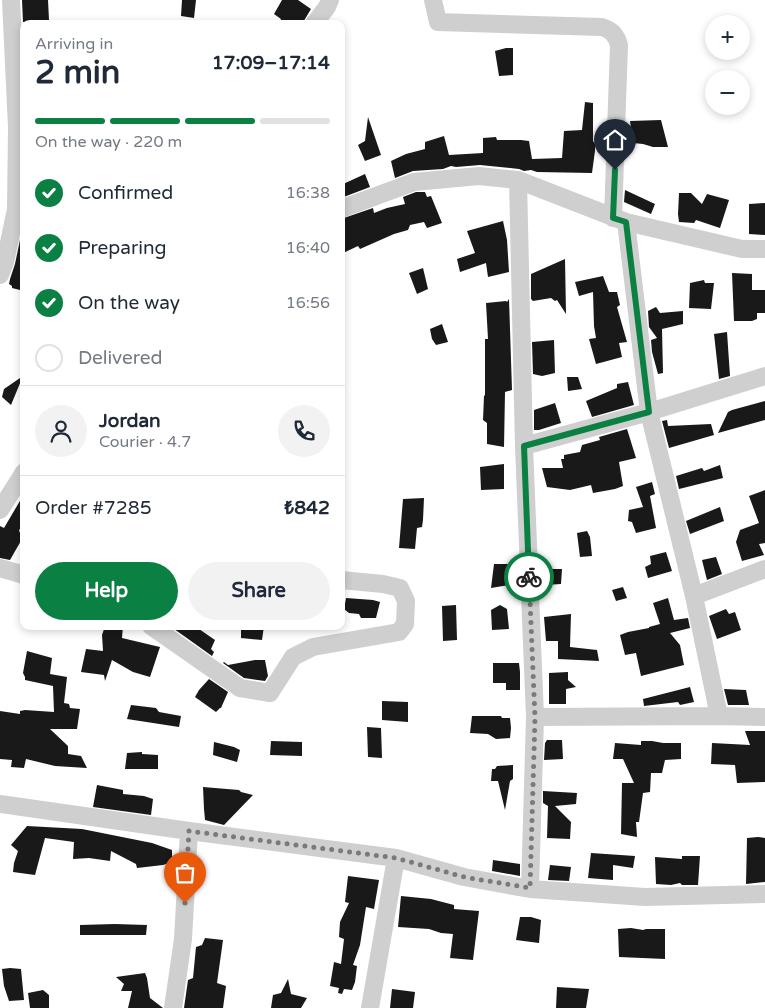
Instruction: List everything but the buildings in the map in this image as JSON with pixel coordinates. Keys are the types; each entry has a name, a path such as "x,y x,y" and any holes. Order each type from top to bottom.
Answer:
{"street":[{"path":"0,276 16,209 17,128 11,0"},
{"path":"317,20 330,0"},
{"path":"433,0 438,22 602,27 614,33 617,38 619,45 620,220 649,412 694,596 719,716"},
{"path":"345,208 414,182 479,176 518,180 620,220 742,250 765,249"},
{"path":"518,180 524,446 535,718 530,888"},
{"path":"524,446 649,412 765,376"},
{"path":"0,510 20,478"},
{"path":"0,568 20,574"},
{"path":"694,596 765,569"},
{"path":"157,630 240,688 270,693 293,657 313,647 398,632 405,624 406,601 400,588 383,584 345,580"},
{"path":"535,718 765,717"},
{"path":"0,804 396,858 464,877 530,888 645,897 765,894"},
{"path":"173,1008 183,939 189,831"},
{"path":"370,1008 396,858"}],"way so far":[{"path":"185,903 189,831 396,858 464,877 530,888 535,718 529,577"}],"route":[{"path":"529,577 524,446 649,412 626,222 613,218 615,170"}]}
